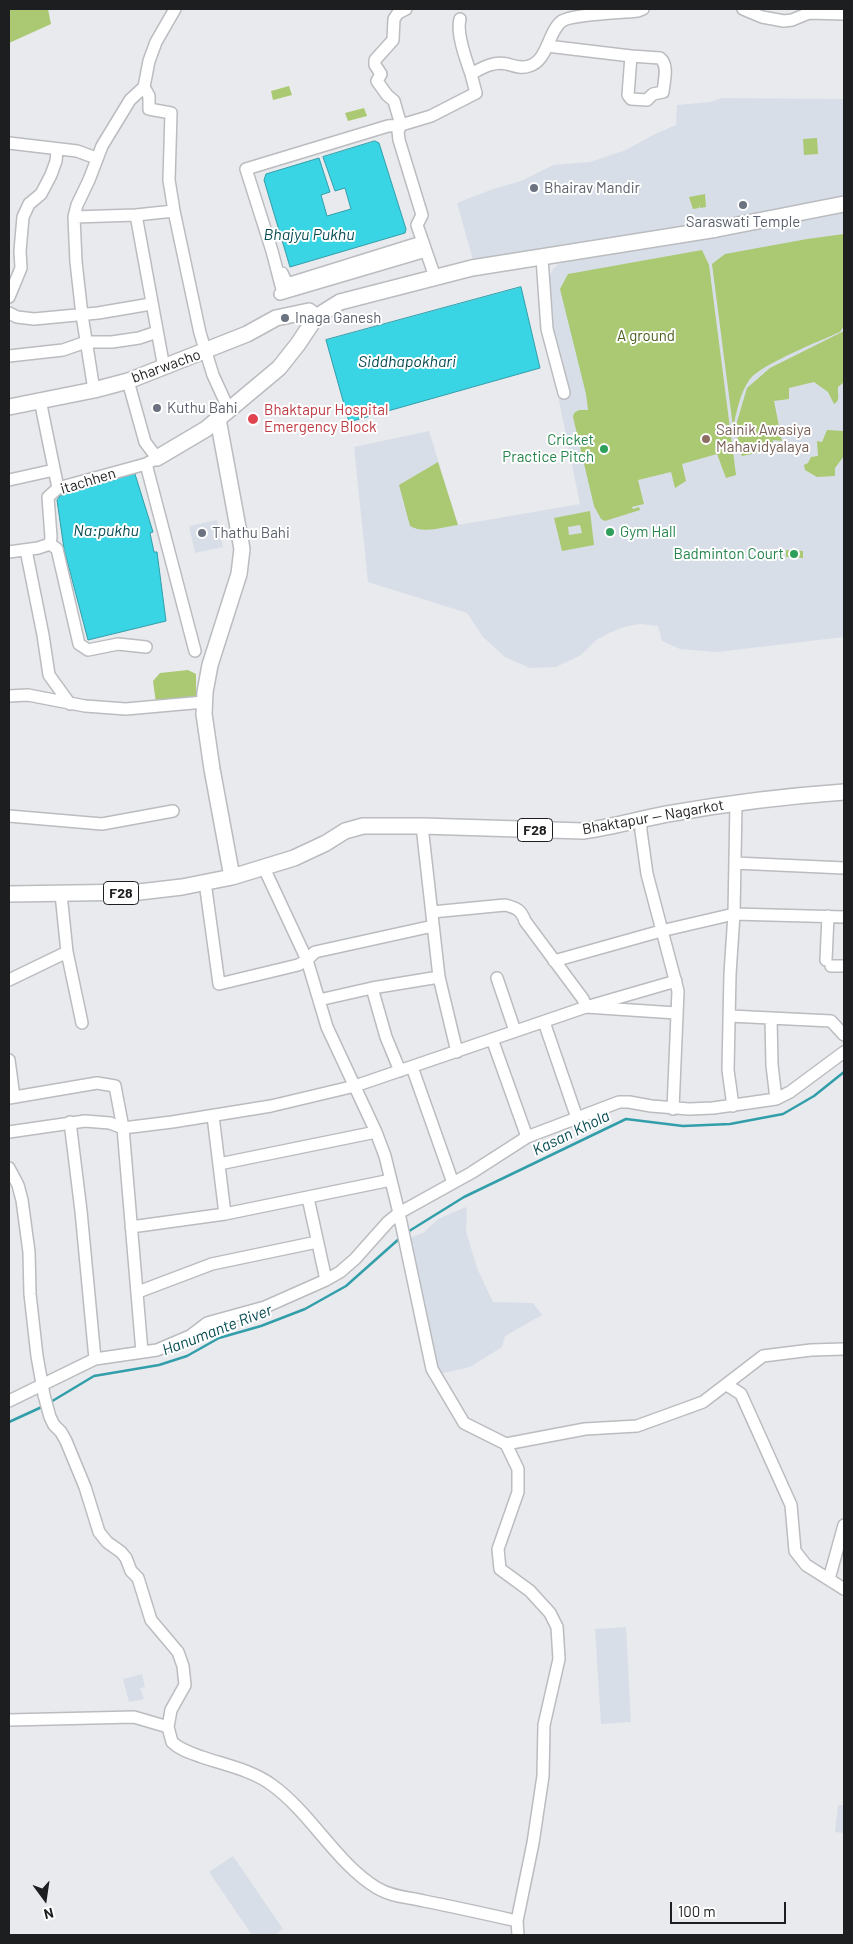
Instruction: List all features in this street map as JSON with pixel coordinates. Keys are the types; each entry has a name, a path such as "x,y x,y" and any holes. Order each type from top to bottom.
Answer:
{"main road":[{"path":"151,461 206,429 279,368 316,317 340,302 472,268 717,229 844,204"},
{"name":"bharwacho","path":"9,407 94,390 128,381 206,352 247,334 276,318 309,311 316,317"},
{"path":"224,414 242,549 239,574 210,664 204,702 212,769 232,877"},
{"name":"Bhaktapur — Nagarkot","path":"232,877 294,858 356,828 422,826 583,831 736,803 844,792"},
{"name":"F28","path":"9,894 139,892 232,877"}],"street":[{"path":"94,390 82,315 76,262 74,217 77,205 102,146 130,100 144,87 149,61 156,42 175,9"},
{"path":"406,9 398,13 394,19 393,40 380,52 374,65 381,74 377,81 394,101 401,125 398,132 399,140 422,215 417,225 435,277"},
{"path":"471,74 489,64 504,64 519,68 531,66 540,58 554,31 562,22 573,17 608,15 643,9"},
{"path":"743,9 762,17 784,21 809,13 844,14"},
{"path":"424,246 281,294 272,251 246,169 388,126 401,125 431,116 476,93 461,41 460,19"},
{"path":"547,46 660,58 665,66 662,92 653,94 648,100 628,96 631,56"},
{"path":"144,87 149,96 150,109 172,113 169,180 174,211 193,301 224,414"},
{"path":"9,143 77,151 96,158"},
{"path":"9,297 21,268 20,251 23,217 29,204 42,194 53,168 57,150"},
{"path":"74,217 136,215 174,211"},
{"path":"136,215 164,368"},
{"path":"272,251 287,284 424,246"},
{"path":"542,258 547,328 564,393"},
{"path":"9,313 17,317 34,319 82,315 151,304"},
{"path":"9,356 63,350 86,342 112,342 139,338 157,332"},
{"path":"128,381 151,461 195,651"},
{"path":"40,400 58,488"},
{"name":"itachhen","path":"50,544 48,497 58,488 151,461"},
{"path":"9,480 54,470"},
{"path":"9,550 26,550 50,544 57,550 79,644 88,650 118,644 146,647"},
{"path":"26,550 44,634 49,675 70,704"},
{"path":"9,696 28,695 70,704 126,709 204,702"},
{"path":"733,1106 728,1070 736,803"},
{"path":"9,816 102,824 172,811"},
{"path":"641,819 647,874 678,991 673,1108"},
{"path":"422,826 439,977 457,1052"},
{"path":"735,863 844,868"},
{"path":"264,868 307,960 327,1026 376,1132 385,1156 432,1369 464,1423 506,1444 518,1469 518,1492 498,1549 500,1569 530,1591 550,1613 557,1626 560,1659 544,1725 543,1776 517,1921 518,1935"},
{"path":"205,882 219,984 298,965 315,952 434,926"},
{"path":"61,894 68,952 82,1023"},
{"path":"432,912 505,905 517,908 522,912 525,921 583,1000 586,1007"},
{"path":"554,961 661,931 734,914 844,917"},
{"path":"828,916 829,963 844,966"},
{"path":"9,980 68,952"},
{"path":"319,1000 372,988 439,977"},
{"path":"497,978 515,1031"},
{"path":"9,1132 85,1121 110,1123 123,1128 271,1106 355,1086 586,1007 676,980"},
{"path":"372,988 386,1037 400,1071"},
{"path":"586,1007 676,1013"},
{"path":"730,1016 831,1021 844,1035"},
{"path":"771,1018 772,1065 776,1099"},
{"path":"544,1022 577,1118"},
{"path":"492,1040 527,1137"},
{"path":"9,1401 43,1390 95,1360 166,1347 190,1336 207,1323 265,1308 326,1280 340,1272 399,1213 453,1183 527,1137 619,1102 689,1110 733,1106 776,1099 790,1092 844,1052"},
{"path":"9,1060 11,1097 97,1083 115,1086 123,1128 142,1352"},
{"path":"412,1067 453,1183"},
{"path":"213,1116 225,1214"},
{"path":"70,1122 81,1211 95,1360"},
{"path":"220,1164 376,1132"},
{"path":"9,1168 18,1186 22,1200 29,1252 30,1294 47,1408 54,1425 61,1432 66,1442 85,1487 98,1532 126,1558 131,1571 138,1578 151,1620 157,1630 170,1641 180,1659 184,1673 185,1684 171,1710 168,1727 172,1742 182,1750 251,1774 272,1784 300,1810 355,1870 377,1888 392,1896 418,1899 517,1921"},
{"path":"131,1227 225,1214 391,1180"},
{"path":"308,1198 326,1280"},
{"path":"138,1292 212,1264 317,1242"},
{"path":"506,1444 585,1428 637,1426 703,1402 763,1356 811,1350 844,1350"},
{"path":"727,1385 741,1394 791,1505 795,1552 806,1565 844,1589"},
{"path":"829,1579 844,1525"},
{"path":"9,1720 134,1717 168,1727"}],"shaded area":[{"path":"722,98 844,99 844,201 717,224 709,220 695,222 692,228 475,267 457,203 493,189 521,181 553,165 590,162 626,150 676,125 677,105 711,102"},
{"name":"Sainik Awasiya Mahavidyalaya","path":"844,210 844,637 717,652 680,649 662,641 658,626 640,624 624,627 609,633 596,640 581,655 556,667 530,668 505,657 483,637 467,613 368,582 354,447 429,431 458,525 580,504 558,396 567,392 548,315 544,288 553,269 563,260"},
{"path":"217,520 223,547 195,553 189,526"},
{"path":"466,1207 466,1231 477,1268 493,1302 533,1303 542,1315 505,1336 502,1347 470,1367 439,1374 407,1239 423,1233 438,1219"},
{"path":"626,1627 631,1722 601,1724 595,1629"},
{"path":"142,1674 145,1687 140,1688 144,1699 129,1702 123,1679"},
{"path":"838,1805 844,1805 844,1833 835,1832"},
{"path":"233,1856 283,1929 275,1935 252,1935 209,1872"}],"green space":[{"path":"9,9 48,9 51,24 9,43"},
{"path":"289,86 292,95 273,100 271,91"},
{"path":"364,108 367,116 348,121 345,113"},
{"path":"817,138 818,154 804,155 803,139"},
{"path":"705,194 706,207 700,208 699,205 699,208 693,209 689,197"},
{"name":"A ground","path":"844,234 844,326 840,332 792,353 756,373 744,390 733,427 712,264 725,254"},
{"name":"A ground","path":"702,250 709,265 736,475 726,478 717,454 682,464 686,481 675,488 671,472 638,480 644,504 632,507 633,509 639,507 640,510 605,521 601,519 594,506 573,417 574,413 579,410 588,410 586,394 560,289 568,274"},
{"path":"844,331 844,382 838,387 838,399 836,402 834,404 828,392 814,382 789,388 789,399 774,401 782,441 773,440 772,450 742,456 739,450 736,425 747,388 770,368"},
{"path":"827,430 844,431 844,456 835,468 835,476 817,477 805,470 804,465 808,463 811,457 818,456 817,441 822,442"},
{"path":"438,462 458,525 421,530 410,526 399,485"},
{"path":"590,511 594,545 562,551 554,518","holes":["580,525 582,533 569,535 568,527"]},
{"name":"Badminton Court","path":"786,550 803,551 803,558 786,557"},
{"path":"188,670 196,674 196,699 156,703 153,681 160,673"}],"water":[{"name":"Bhajyu Pukhu","path":"375,141 379,143 406,229 405,233 290,267 264,180 266,174 319,158 330,192 321,195 327,216 351,209 345,188 335,191 323,157"},
{"name":"Siddhapokhari","path":"521,287 540,368 349,422 326,340"},
{"name":"Na:pukhu","path":"135,474 153,532 150,533 154,552 157,552 166,621 88,640 64,549 57,500 60,496"}],"waterway":[{"name":"Kasan Khola","path":"406,1233 464,1197 626,1119 683,1126 730,1124 783,1114 814,1096 844,1072"},
{"name":"Hanumante River","path":"49,1403 94,1376 159,1365 187,1356 219,1338 261,1326 305,1309 346,1286 400,1238"},
{"name":"Kasan Khola","path":"9,1422 44,1406"}],"place":[{"name":"Bhairav Mandir","path":"534,188"},
{"name":"Saraswati Temple","path":"743,205"},
{"name":"Inaga Ganesh","path":"285,318"},
{"name":"Kuthu Bahi","path":"157,408"},
{"name":"Bhaktapur Hospital Emergency Block","path":"253,419"},
{"name":"Sainik Awasiya Mahavidyalaya","path":"706,439"},
{"name":"Cricket Practice Pitch","path":"604,449"},
{"name":"Gym Hall","path":"610,532"},
{"name":"Thathu Bahi","path":"202,533"},
{"name":"Badminton Court","path":"794,554"}]}
